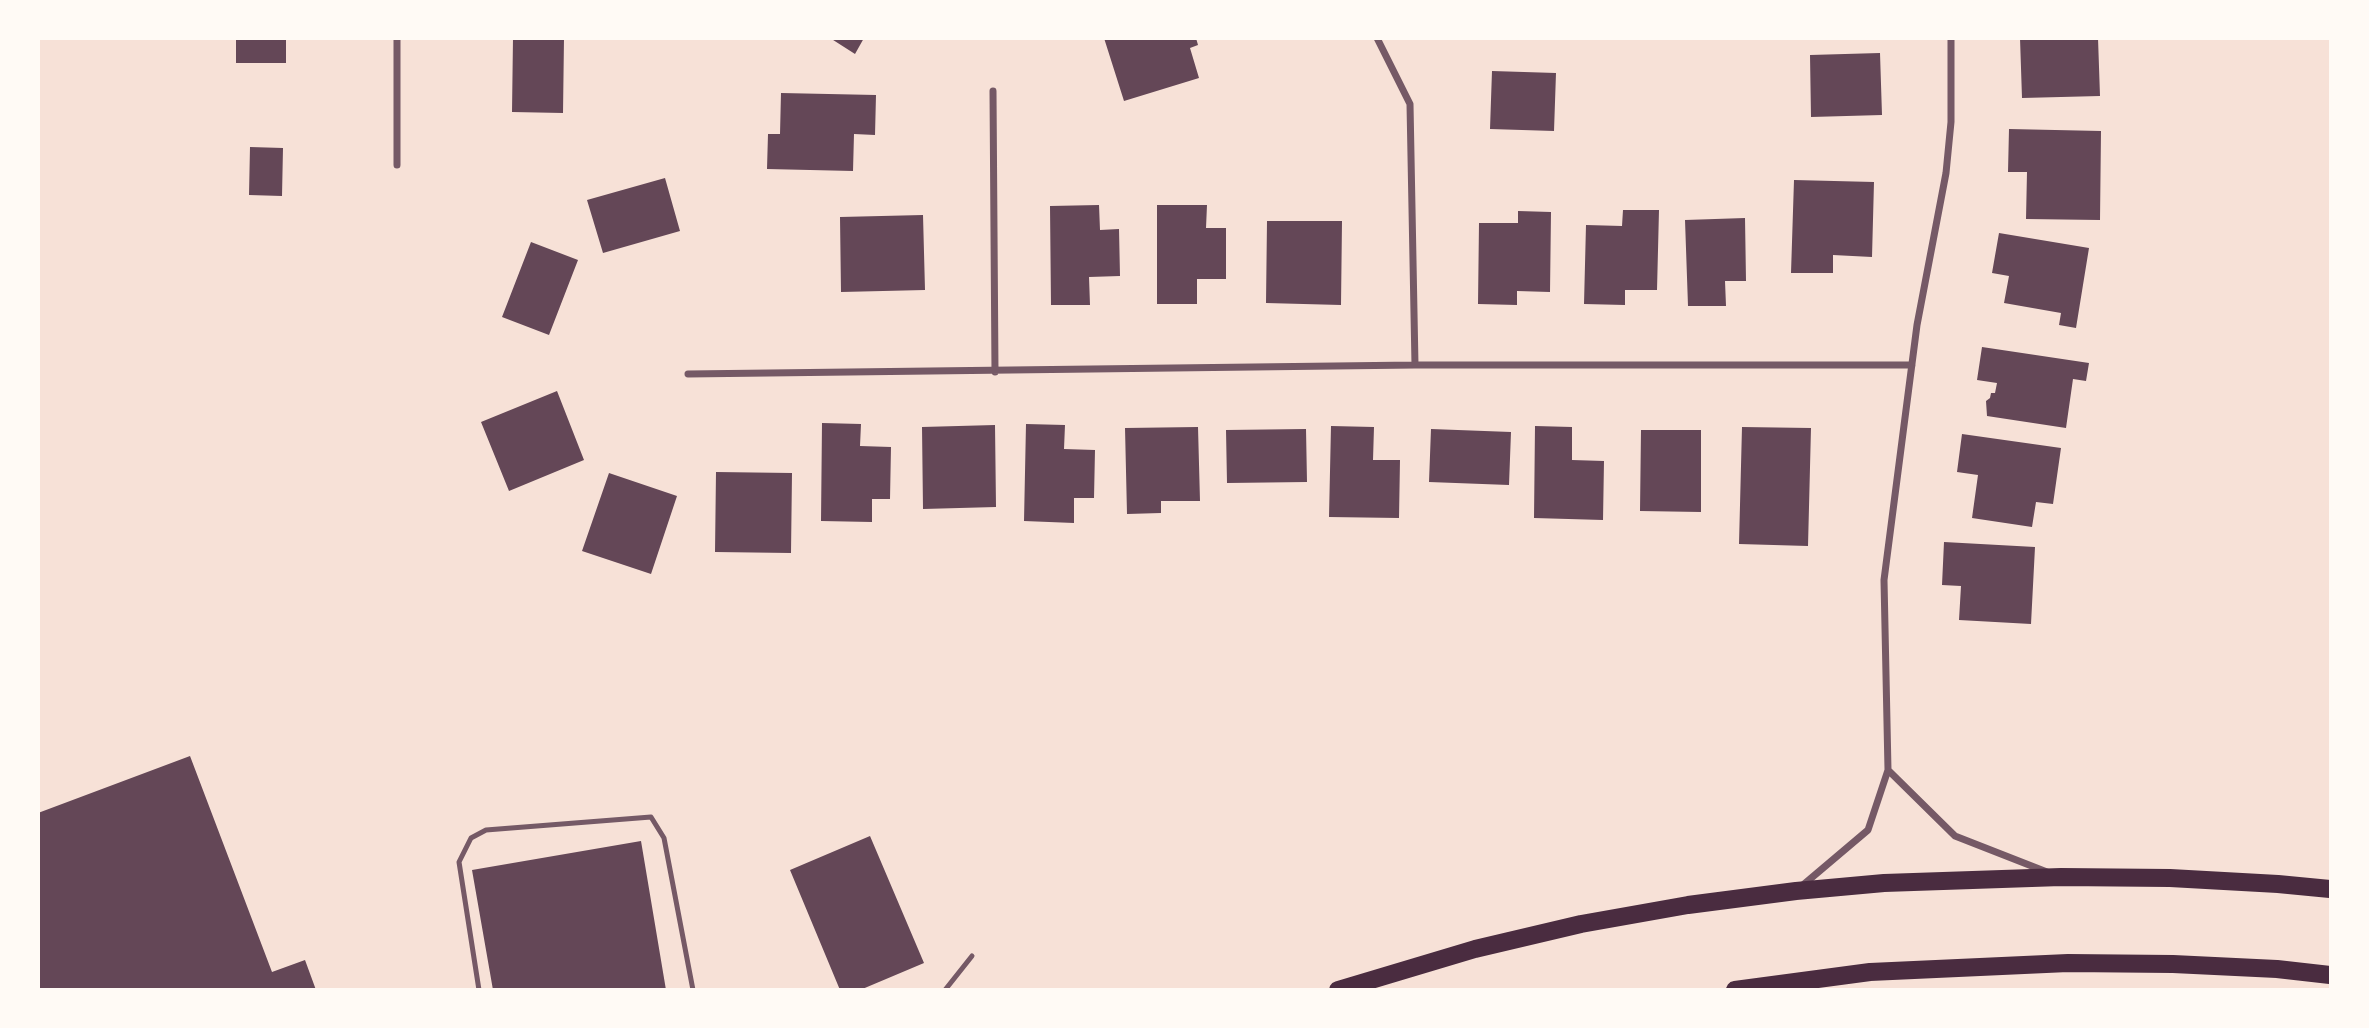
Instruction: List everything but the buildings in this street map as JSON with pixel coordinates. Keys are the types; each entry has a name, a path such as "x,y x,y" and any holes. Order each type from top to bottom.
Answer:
{"main road":[{"path":"1338,989 1475,949 1581,924 1688,905 1796,891 1896,882 2061,877 2170,878 2330,889"},
{"path":"1735,989 1870,972 2068,963 2173,964 2277,969 2330,975"}],"street":[{"path":"397,38 397,165"},
{"path":"1377,38 1410,104 1415,365"},
{"path":"1796,891 1868,830 1888,770 1884,580 1917,325 1946,173 1951,122 1951,38"},
{"path":"993,92 995,372"},
{"path":"688,374 1415,365 1912,365"},
{"path":"1888,770 1955,836 2061,877"}],"lane":[{"path":"479,989 459,862 471,838 486,830 651,817 664,838 693,989"},
{"path":"945,989 972,956"}]}
